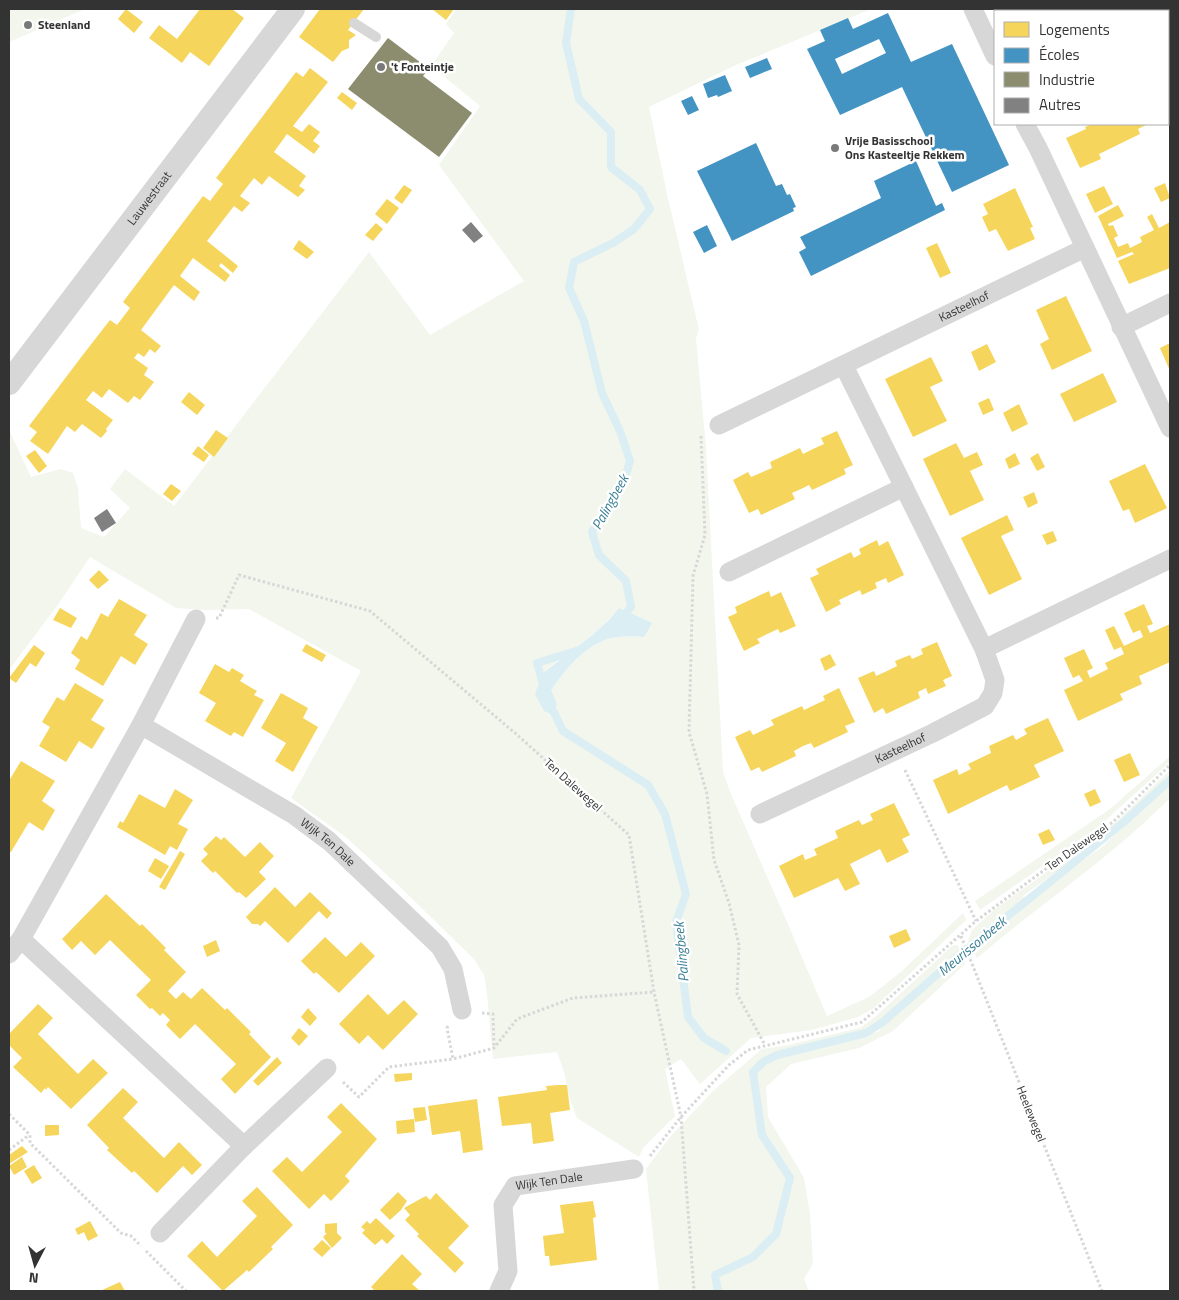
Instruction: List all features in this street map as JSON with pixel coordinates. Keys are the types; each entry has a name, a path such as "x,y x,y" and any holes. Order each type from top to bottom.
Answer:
{"street":[{"path":"973,9 994,54"},
{"name":"Lauwestraat","path":"9,383 288,10"},
{"path":"1025,125 1170,428"},
{"name":"Kasteelhof","path":"719,425 1085,248"},
{"path":"1121,327 1170,303"},
{"name":"Kasteelhof","path":"760,814 934,733 985,706 993,693 994,680 984,650 844,366"},
{"path":"729,572 904,487"},
{"path":"984,650 1170,559"},
{"path":"9,954 21,939 141,725 196,619"},
{"name":"Wijk Ten Dale","path":"141,725 294,815 329,841 440,947 453,969 462,1010"},
{"path":"21,939 244,1146"},
{"path":"160,1233 244,1146 327,1068"},
{"name":"Wijk Ten Dale","path":"499,1291 508,1271 503,1205 515,1186 634,1169"}],"lane":[{"path":"354,23 376,37"}],"path":[{"path":"700,435 705,535 693,576 689,732 707,794 714,860 729,903 739,945 737,994 764,1045"},
{"name":"Ten Dalewegel","path":"196,619 219,618 239,575 370,611 516,733 629,835 654,992 681,1117"},
{"path":"896,750 976,921"},
{"name":"Ten Dalewegel","path":"681,1117 729,1065 748,1050 862,1022 976,921 1113,822 1170,765"},
{"name":"Heelewegel","path":"961,936 1102,1291"},
{"path":"327,1068 359,1097 389,1067 453,1059 494,1048 518,1019 574,998 654,992"},
{"path":"462,1010 493,1014 494,1048"},
{"path":"447,1028 453,1059"},
{"path":"9,1114 30,1135 30,1144 121,1233 131,1236 186,1291"},
{"path":"634,1169 643,1165 681,1117"},
{"path":"681,1117 694,1291"},
{"path":"9,1150 30,1135"}],"shaded area":[{"name":"Steenland","path":"9,9 85,9 9,42"},
{"path":"456,9 871,9 736,65 649,107 699,330 696,338 706,448 723,772 730,792 827,1016 869,997 901,972 963,913 966,920 874,1008 858,1017 812,1030 751,1038 700,1084 681,1059 665,1069 675,1116 643,1148 639,1157 577,1118 568,1094 565,1075 557,1052 493,1059 484,975 474,959 347,838 291,798 361,671 249,609 204,610 176,608 90,557 57,606 9,670 9,430 31,477 61,469 73,473 78,488 81,528 104,537 130,508 110,489 125,469 174,506 369,252 430,335 524,281 439,165 480,106 431,66 454,33 446,24","holes":["619,608 644,637 614,637 597,644 582,654 551,690 543,673 592,635"]},
{"path":"619,608 652,623 644,637 614,637 589,648 568,668 551,690 557,704 552,714 544,711 535,694 543,673 591,636"},
{"path":"1170,756 1170,762 1098,827 980,910 975,901 1110,809"},
{"path":"1170,770 1170,777 1103,838 1023,896 1025,901 1102,847 1170,783 1170,798 1124,841 977,958 968,941 972,930 994,910 1117,821"},
{"path":"957,945 961,950 965,964 893,1031 859,1048 791,1064 766,1087 768,1117 804,1178 810,1214 813,1263 804,1279 809,1291 659,1291 646,1169 669,1138 714,1090 762,1049 784,1046 860,1028 875,1017 952,946","holes":["876,1026 881,1030 862,1038 788,1055 787,1051 859,1034"]}],"building: Logements":[{"path":"126,9 143,22 134,33 118,19"},
{"path":"200,9 232,9 244,18 209,66 190,52 182,63 149,38 159,25 177,39"},
{"path":"320,9 364,9 348,30 356,35 349,40 349,48 342,51 333,62 299,37"},
{"path":"432,9 454,9 446,20"},
{"path":"310,68 328,82 293,126 302,132 309,124 320,132 313,141 320,146 314,154 287,134 274,152 306,176 299,186 305,190 298,197 269,176 262,185 254,178 240,196 250,203 242,212 234,206 207,241 238,266 233,273 221,263 219,266 230,275 225,282 193,258 180,276 200,292 194,301 174,285 141,330 161,346 155,353 150,349 144,357 138,353 134,358 148,368 144,375 154,382 140,400 134,396 128,403 109,389 102,398 93,391 86,400 113,420 106,429 107,431 101,438 82,424 75,432 67,426 48,454 30,441 37,432 29,426 110,320 117,325 130,308 123,302 203,196 210,201 223,184 216,178 296,72 303,77"},
{"path":"342,92 357,103 352,110 337,98"},
{"path":"1090,125 1146,125 1138,129 1140,134 1099,154 1101,159 1080,168 1066,138 1086,129 1085,127"},
{"path":"1165,183 1170,198 1161,202 1154,188"},
{"path":"404,185 412,190 402,204 394,198"},
{"path":"1104,186 1113,204 1095,213 1086,194"},
{"path":"1015,188 1033,227 1030,228 1035,239 1008,251 996,229 989,232 982,217 988,214 983,204"},
{"path":"387,199 399,208 387,224 375,214"},
{"path":"1118,205 1124,216 1108,224 1109,226 1113,225 1118,236 1114,238 1118,247 1128,243 1130,248 1142,242 1140,237 1154,230 1147,217 1152,214 1159,228 1170,222 1170,268 1129,284 1118,261 1134,254 1132,252 1117,258 1098,216"},
{"path":"376,223 383,229 373,241 365,235"},
{"path":"299,240 314,252 307,259 293,249"},
{"path":"937,243 951,273 940,278 926,248"},
{"path":"1066,296 1092,351 1052,370 1040,344 1049,339 1036,310"},
{"path":"1170,343 1170,371 1160,348"},
{"path":"987,344 996,362 979,371 971,352"},
{"path":"931,357 943,381 930,387 947,421 913,437 885,379"},
{"path":"1103,373 1117,402 1074,422 1060,394"},
{"path":"189,392 205,405 197,415 181,402"},
{"path":"989,398 994,410 983,415 978,403"},
{"path":"1019,404 1028,424 1012,432 1003,413"},
{"path":"216,430 228,438 214,457 203,448"},
{"path":"837,431 853,465 844,469 846,474 812,490 809,485 792,493 795,499 761,515 758,509 749,513 733,480 748,472 751,477 772,468 770,462 800,448 803,454 824,444 821,438"},
{"path":"956,443 964,458 977,452 983,465 970,471 984,500 950,516 923,459"},
{"path":"198,446 209,455 204,462 192,454"},
{"path":"35,450 47,466 39,473 26,456"},
{"path":"1015,453 1020,464 1009,469 1005,459"},
{"path":"1038,453 1045,467 1037,471 1030,458"},
{"path":"1145,464 1167,508 1135,523 1129,509 1123,511 1109,481"},
{"path":"171,484 181,491 172,501 163,494"},
{"path":"1034,492 1038,503 1028,508 1023,497"},
{"path":"1007,515 1014,530 1001,536 1022,579 989,595 961,538"},
{"path":"1053,531 1057,541 1047,545 1042,535"},
{"path":"877,540 879,546 888,541 904,575 888,583 886,578 875,583 877,588 862,595 860,590 839,600 841,604 826,612 810,578 819,574 816,569 851,552 854,558 861,554 859,549"},
{"path":"99,570 109,580 98,589 89,580"},
{"path":"769,591 771,597 781,592 796,626 780,633 778,629 757,639 760,643 744,651 728,617 737,613 735,607"},
{"path":"119,599 147,615 134,635 148,644 135,665 121,656 103,686 75,669 80,660 71,653 81,636 87,640 101,613 108,617"},
{"path":"1144,604 1153,624 1147,626 1150,633 1170,624 1170,662 1139,676 1142,684 1120,694 1123,700 1078,721 1064,690 1083,681 1079,675 1073,678 1064,658 1084,649 1093,668 1087,671 1090,678 1108,669 1105,663 1124,654 1121,647 1114,650 1105,630 1114,626 1124,646 1143,637 1140,630 1133,633 1124,613"},
{"path":"60,608 77,618 71,628 53,620"},
{"path":"937,642 952,676 943,680 946,686 928,694 926,688 918,692 920,698 886,714 883,708 874,713 858,678 874,671 876,676 887,671 897,666 895,661 910,655 912,659 923,654 921,649"},
{"path":"306,644 326,655 322,662 302,651"},
{"path":"34,645 45,653 36,667 30,663 16,683 9,678"},
{"path":"830,654 836,665 825,671 820,659"},
{"path":"215,664 229,672 232,668 244,675 240,681 257,691 254,695 264,700 243,737 234,732 231,736 205,721 216,703 199,693"},
{"path":"75,683 104,700 91,720 105,728 92,749 79,741 66,762 39,746 50,727 42,722 57,697 64,701"},
{"path":"839,688 855,722 845,726 848,732 814,748 811,743 803,746 794,751 796,756 762,772 759,767 751,771 735,737 750,730 753,735 774,725 771,720 802,706 804,710 825,700 823,696"},
{"path":"281,693 308,708 303,718 318,727 293,772 275,761 286,743 261,728"},
{"path":"1048,718 1064,751 1034,765 1040,777 1010,791 1007,785 948,814 933,780 957,769 959,775 971,769 968,764 991,753 989,746 1013,735 1016,740 1027,734 1024,729"},
{"path":"1130,753 1140,775 1124,782 1114,760"},
{"path":"21,761 55,781 42,801 55,810 43,831 29,822 11,852 9,851 9,778"},
{"path":"175,789 193,800 178,824 188,829 177,850 170,846 165,855 117,827 120,821 123,823 139,794 165,808"},
{"path":"1095,789 1101,802 1090,807 1084,794"},
{"path":"894,803 910,835 902,839 909,852 887,863 880,849 850,864 860,884 845,891 838,878 794,898 779,866 803,854 805,860 817,855 814,849 838,838 835,831 859,820 862,825 873,820 870,814"},
{"path":"1049,829 1055,840 1043,845 1038,834"},
{"path":"216,836 221,840 224,837 245,857 260,842 274,856 259,872 266,879 246,898 239,892 237,893 215,871 213,873 201,861 208,854 203,849"},
{"path":"180,851 185,854 165,890 159,887"},
{"path":"155,858 169,866 161,879 148,871"},
{"path":"275,887 295,907 310,892 332,913 327,919 319,911 288,943 265,921 260,926 252,924 246,917"},
{"path":"106,894 140,926 142,924 186,972 168,991 176,999 183,992 191,999 202,988 225,1010 227,1008 251,1032 249,1034 271,1057 235,1094 221,1079 236,1064 195,1024 180,1039 166,1025 170,1020 163,1013 160,1016 136,995 151,980 110,940 95,955 81,941 72,950 62,939"},
{"path":"906,929 911,940 894,948 889,936"},
{"path":"325,937 346,957 361,942 375,956 339,993 316,972 314,974 301,961"},
{"path":"216,940 220,951 207,957 203,946"},
{"path":"368,994 388,1015 404,1000 418,1014 383,1050 368,1035 359,1044 339,1024"},
{"path":"38,1004 53,1018 38,1034 78,1074 93,1059 108,1073 71,1109 48,1087 41,1093 13,1067 22,1058 9,1045 9,1034"},
{"path":"308,1008 317,1018 310,1026 301,1017"},
{"path":"299,1028 308,1036 299,1046 291,1038"},
{"path":"277,1057 282,1063 258,1086 253,1081"},
{"path":"412,1073 412,1080 395,1082 394,1074"},
{"path":"567,1085 570,1110 550,1113 554,1141 533,1144 531,1123 502,1126 498,1097 547,1090 546,1086"},
{"path":"123,1088 138,1102 123,1118 164,1158 179,1142 202,1165 192,1175 183,1166 157,1193 134,1171 132,1173 107,1150 109,1148 87,1125"},
{"path":"477,1099 483,1150 463,1153 460,1131 432,1135 428,1106"},
{"path":"341,1103 377,1139 345,1176 350,1181 331,1201 324,1194 309,1209 272,1171 287,1157 302,1172 342,1132 327,1117"},
{"path":"425,1107 427,1120 415,1122 413,1108"},
{"path":"414,1119 415,1132 397,1134 396,1121"},
{"path":"45,1125 59,1125 59,1135 45,1136"},
{"path":"22,1146 28,1152 9,1164 9,1155"},
{"path":"22,1157 27,1167 14,1175 9,1166"},
{"path":"34,1165 42,1178 32,1184 24,1171"},
{"path":"257,1187 293,1225 271,1247 273,1249 249,1272 247,1270 223,1291 187,1256 202,1241 217,1257 257,1216 242,1201"},
{"path":"398,1192 407,1201 401,1210 390,1220 380,1210"},
{"path":"436,1193 469,1226 448,1248 464,1263 455,1273 417,1236 419,1234 405,1220 410,1215 404,1208 426,1196 430,1200"},
{"path":"593,1201 596,1217 593,1218 597,1260 550,1266 549,1256 545,1256 543,1236 564,1233 560,1205"},
{"path":"376,1218 395,1236 387,1244 382,1239 375,1245 362,1233 365,1230 361,1227 367,1221 370,1224"},
{"path":"90,1221 98,1236 88,1241 84,1232 78,1235 75,1229"},
{"path":"337,1223 337,1233 342,1238 332,1248 323,1237 327,1233 325,1233 325,1224"},
{"path":"322,1240 331,1248 322,1257 313,1249"},
{"path":"402,1254 422,1274 412,1284 420,1291 375,1291 371,1287"},
{"path":"120,1282 125,1291 100,1291"}],"building: Écoles":[{"path":"888,13 911,62 952,44 1009,165 952,192 902,87 840,115 807,49 825,41 820,30 848,18 853,29","holes":["879,39 886,53 842,74 835,59"]},
{"path":"767,58 772,69 750,78 745,67"},
{"path":"725,75 732,91 718,97 717,95 708,98 703,84"},
{"path":"692,96 699,110 688,115 681,101"},
{"path":"756,143 776,186 782,184 787,195 790,194 796,207 793,208 794,211 732,241 697,171"},
{"path":"916,161 936,206 942,203 945,210 811,276 799,252 806,248 800,237 881,198 874,181"},
{"path":"707,225 717,246 704,253 693,232"}],"building: Industrie":[{"path":"388,38 429,69 423,76 472,113 439,157 348,89"}],"building: Autres":[{"path":"471,222 483,236 474,243 462,230"},
{"path":"107,509 116,523 102,532 94,518"}],"waterway":[{"name":"Palingbeek","path":"571,9 566,43 579,99 611,132 611,167 640,190 650,209 634,229 613,243 574,262 569,288 584,321 602,393 620,431 630,461 623,484 592,532 599,555 626,581 631,607 620,620"},
{"name":"Palingbeek","path":"544,687 537,663 579,650"},
{"name":"Palingbeek","path":"549,702 563,731 648,785 665,814 686,894 676,922 688,1017 704,1038 726,1051"},
{"name":"Meurissonbeek","path":"718,1291 715,1275 753,1257 776,1234 790,1178 762,1135 753,1072 763,1062 777,1055 866,1033 883,1022 957,957 1124,822 1170,780"}],"place":[{"name":"Steenland","path":"28,25"},
{"name":"'t Fonteintje","path":"381,67"},
{"name":"Vrije Basisschool Ons Kasteeltje Rekkem","path":"835,148"}]}
